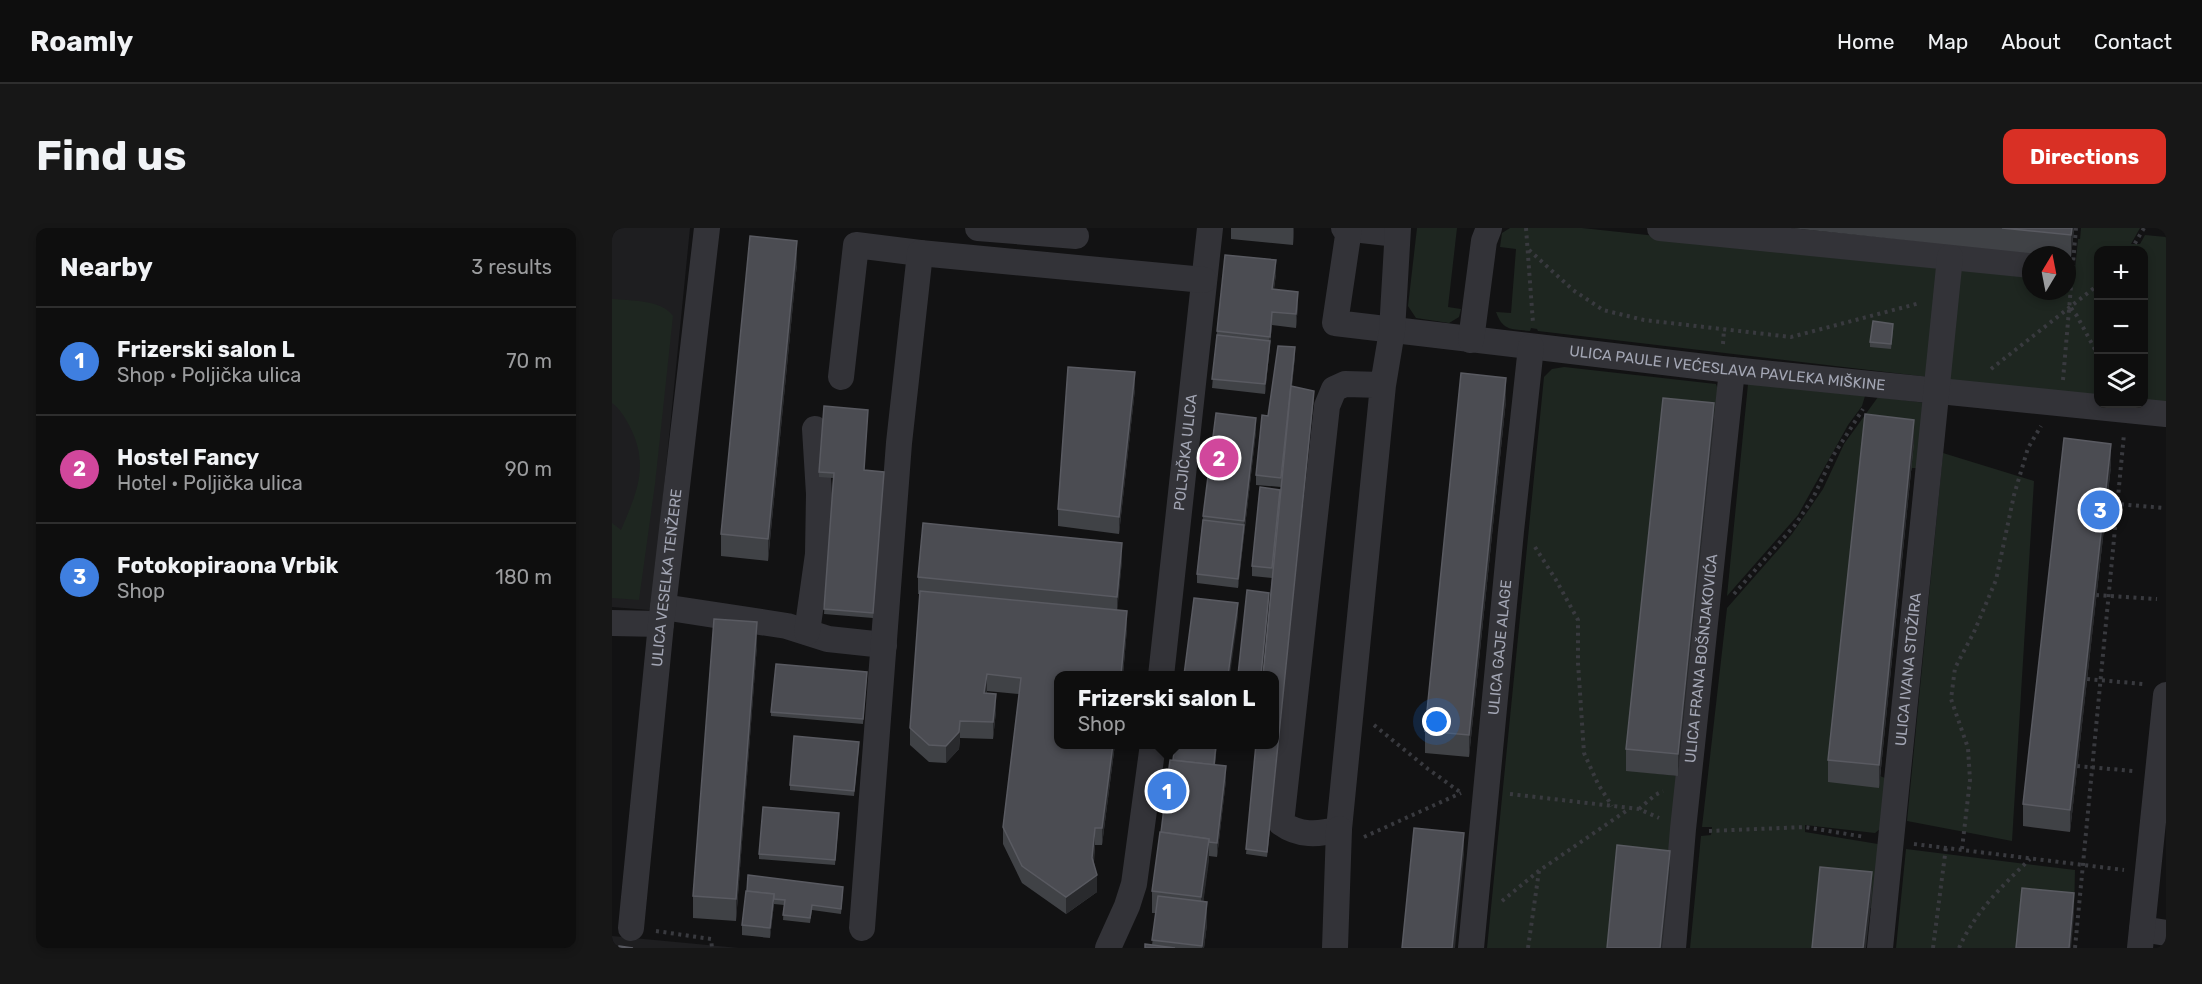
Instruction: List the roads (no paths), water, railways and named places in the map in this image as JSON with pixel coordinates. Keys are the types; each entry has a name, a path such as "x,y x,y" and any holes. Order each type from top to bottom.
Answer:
{"street":[{"name":"ULICA VESELKA TENŽERE","path":"631,928 662,615 707,228"},
{"path":"982,257 981,228 1076,236"},
{"name":"POLJIČKA ULICA","path":"1161,671 1210,228"},
{"path":"1335,948 1339,839 1349,712 1383,385 1392,331 1397,231 1344,228"},
{"path":"1471,340 1484,241 1489,228"},
{"path":"1660,228 2022,264"},
{"name":"ULICA PAULE I VEĆESLAVA PAVLEKA MIŠKINE","path":"1349,229 1335,323 1471,340 1533,340 1732,370 2166,414"},
{"path":"841,377 856,245 1204,280"},
{"path":"862,928 899,443 920,253"},
{"name":"ULICA IVANA STOŽIRA","path":"1880,948 1950,257"},
{"name":"ULICA GAJE ALAGE","path":"1472,937 1474,792 1511,531 1533,340"},
{"name":"ULICA FRANA BOŠNJAKOVIĆA","path":"1673,948 1683,829 1732,370"},
{"path":"1339,839 1292,831 1281,823 1327,405 1334,389 1345,384 1383,385"},
{"path":"807,632 818,554 819,494 815,429"},
{"path":"612,622 662,615 787,626 828,639 884,645"},
{"path":"2149,936 2158,690"},
{"path":"1108,948 1134,884 1152,749"}],"place":[{"name":"Hostel Fancy","path":"1219,458"},
{"name":"Fotokopiraona Vrbik","path":"2100,510"},
{"name":"Frizerski salon L","path":"1167,791"}]}
